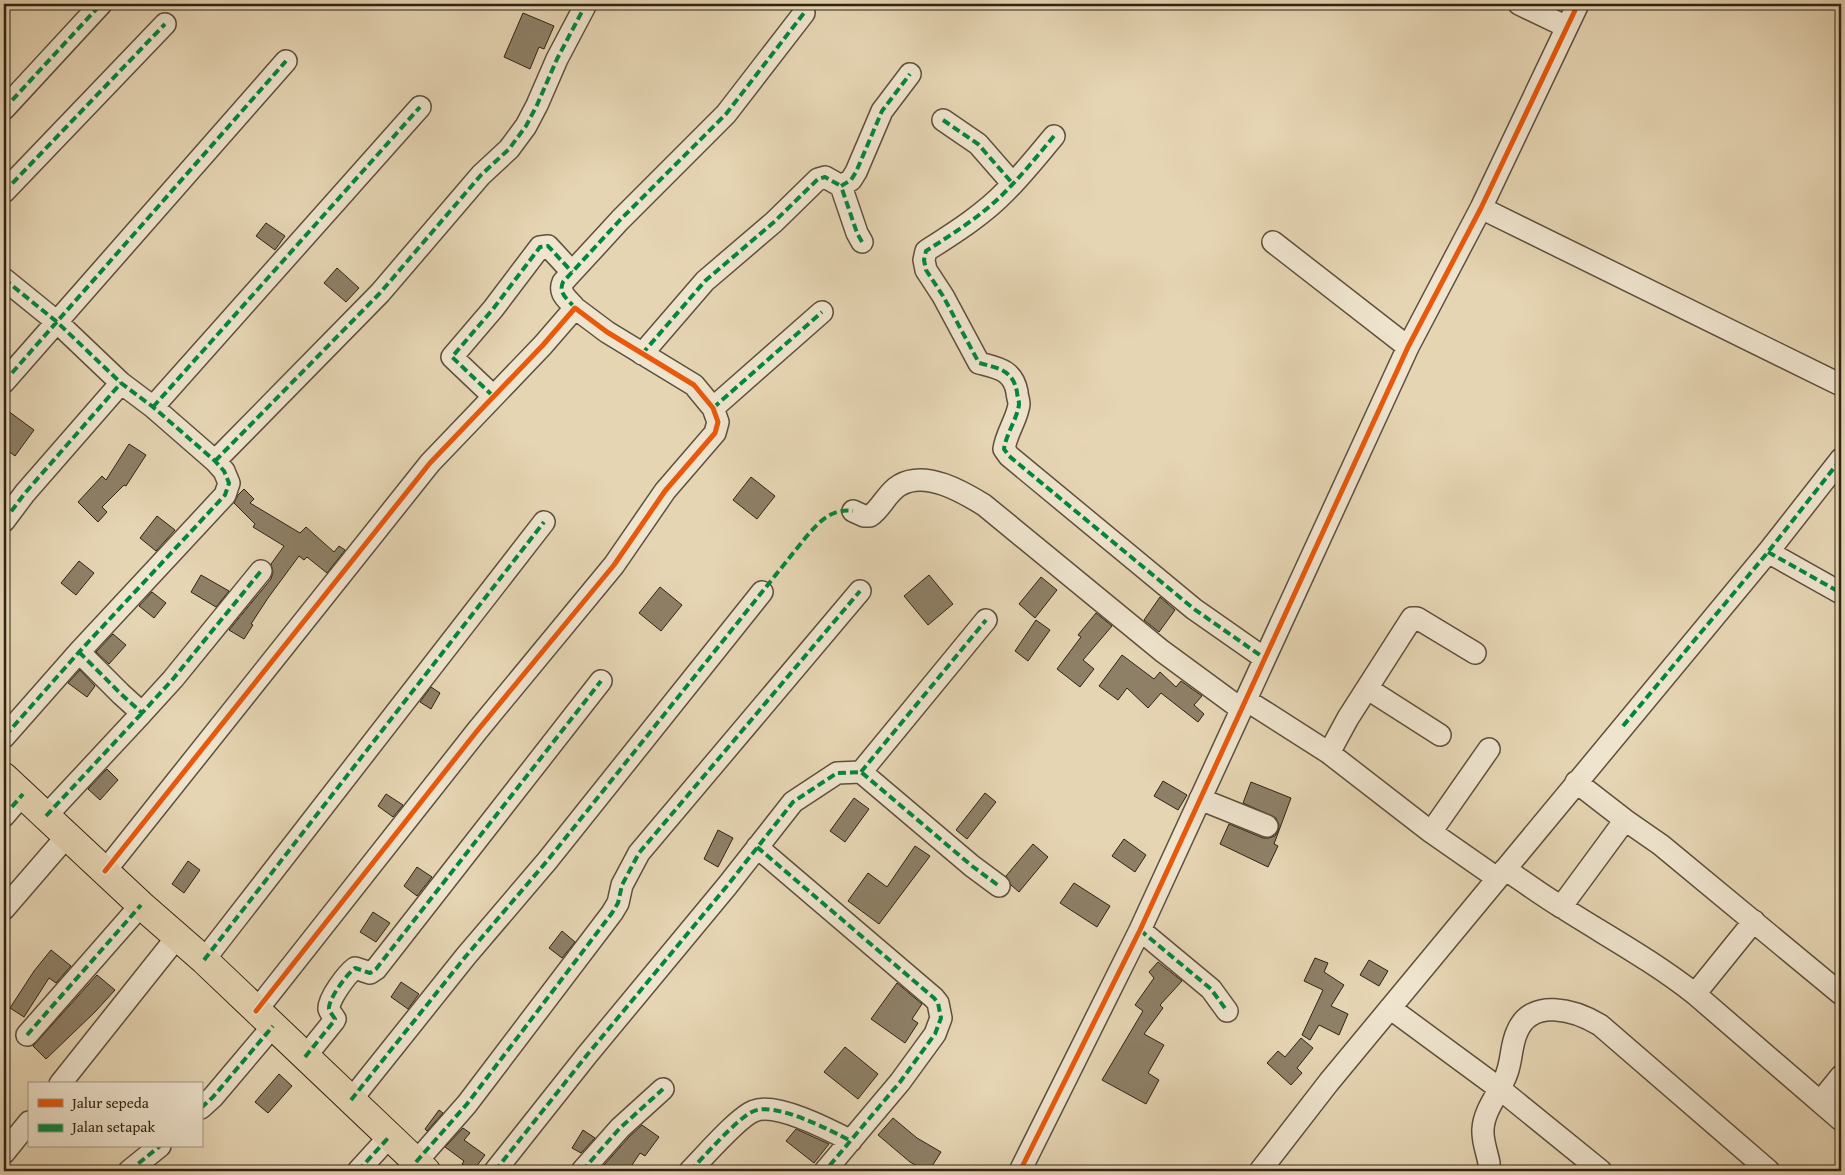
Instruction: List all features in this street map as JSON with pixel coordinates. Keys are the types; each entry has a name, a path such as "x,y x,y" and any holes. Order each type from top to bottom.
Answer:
{"main road":[{"path":"13,786 177,938 204,960 389,1138 421,1166"}],"street":[{"path":"4,109 101,4"},
{"path":"215,461 380,293 481,175 509,149 526,126 544,91 557,58 586,4"},
{"path":"1519,4 1567,26"},
{"path":"1020,1171 1140,930 1408,347 1481,208 1578,4"},
{"path":"202,1107 213,1097 264,1018 477,731 614,565 665,491 711,440 718,426 713,408 694,385 607,332 576,308 561,292 561,288 563,282 572,272 672,167 726,114 804,13"},
{"path":"4,192 165,24"},
{"path":"4,382 286,61"},
{"path":"841,186 850,180 856,172 882,111 910,74"},
{"path":"153,407 420,107"},
{"path":"943,120 978,144 1013,184"},
{"path":"1054,136 1013,184 966,225 926,251 924,260 926,270 943,296 979,363 1003,370 1011,376 1019,405 1005,441 1004,449 1009,456 1194,609 1264,658"},
{"path":"642,354 705,281 774,222 818,179 825,177 841,186 857,233 862,242"},
{"path":"1481,208 1841,385"},
{"path":"1273,242 1408,347"},
{"path":"493,396 452,357 493,309 540,247 548,246 572,272"},
{"path":"4,279 57,322 121,383 153,407 215,461 224,471 229,483 225,495 79,652 4,737"},
{"path":"105,871 430,463 576,308"},
{"path":"713,408 822,312"},
{"path":"4,521 25,493 121,383"},
{"path":"1260,1171 1329,1082 1768,552 1841,459"},
{"path":"853,511 864,516 870,516 900,484 914,481 932,481 960,490 984,505 1162,651 1244,704 1329,752 1431,832 1628,947 1672,976 1841,1120"},
{"path":"204,960 544,522"},
{"path":"1768,552 1841,593"},
{"path":"46,816 173,679 261,571"},
{"path":"421,1166 612,913 618,903 622,885 640,852 860,591"},
{"path":"351,1100 460,964 547,861 762,592"},
{"path":"1329,752 1348,718 1412,618 1417,618 1474,653"},
{"path":"861,772 986,620"},
{"path":"79,652 142,713"},
{"path":"305,1057 334,1021 334,1016 330,1011 330,1004 345,978 355,968 370,973 376,969 601,681"},
{"path":"1368,689 1440,735"},
{"path":"1431,832 1489,749"},
{"path":"495,1171 793,802 837,773 861,772 972,866 999,886"},
{"path":"1576,782 1661,845 1841,994"},
{"path":"4,816 13,786"},
{"path":"1200,799 1266,826"},
{"path":"1561,907 1625,820"},
{"path":"4,909 67,836"},
{"path":"757,847 928,992 938,1003 941,1018 935,1034 900,1082 825,1171"},
{"path":"27,1035 141,905"},
{"path":"1695,994 1754,921"},
{"path":"1140,930 1210,989 1228,1011"},
{"path":"62,1082 177,938"},
{"path":"1390,1008 1500,1089 1601,1171"},
{"path":"1488,1168 1483,1126 1512,1061 1513,1044 1517,1031 1526,1017 1545,1010 1557,1010 1576,1014 1600,1025 1769,1171"},
{"path":"1820,1102 1841,1076"},
{"path":"582,1171 620,1128 663,1089"},
{"path":"690,1171 740,1120 754,1111 779,1111 820,1124 851,1141"},
{"path":"4,1153 28,1123"},
{"path":"358,1171 389,1138"},
{"path":"130,1171 158,1148"}],"building":[{"path":"523,13 554,26 544,49 539,47 530,69 504,57"},
{"path":"266,223 285,236 275,250 256,236"},
{"path":"337,268 359,288 346,302 324,283"},
{"path":"4,408 34,430 15,456 4,448"},
{"path":"129,444 146,455 126,486 124,485 102,507 107,512 98,522 78,502 102,476 106,480"},
{"path":"751,477 775,496 757,519 733,500"},
{"path":"244,489 254,499 250,503 300,533 306,527 334,552 339,546 345,550 327,573 307,557 304,560 299,556 268,598 251,624 253,625 244,639 229,630 271,579 273,572 271,564 284,546 253,527 255,524 234,503"},
{"path":"157,516 175,530 156,551 140,538"},
{"path":"79,561 94,573 76,595 61,583"},
{"path":"201,575 229,591 216,607 191,592"},
{"path":"929,575 953,604 928,625 904,596"},
{"path":"1041,577 1057,590 1035,618 1019,604"},
{"path":"660,587 682,605 661,631 639,613"},
{"path":"152,592 166,603 154,618 139,606"},
{"path":"1160,597 1175,610 1159,632 1144,620"},
{"path":"1096,613 1112,626 1083,660 1094,669 1080,687 1057,669 1081,637 1078,635"},
{"path":"1036,620 1050,630 1028,661 1015,651"},
{"path":"113,634 126,645 109,664 96,652"},
{"path":"1122,655 1154,679 1160,672 1176,687 1181,681 1202,696 1194,705 1204,714 1198,722 1161,693 1148,708 1127,688 1118,700 1099,686"},
{"path":"80,670 95,686 87,697 68,683"},
{"path":"431,687 440,693 431,709 420,702"},
{"path":"107,769 118,780 100,800 88,789"},
{"path":"1163,781 1187,795 1178,810 1154,796"},
{"path":"1251,782 1291,798 1274,844 1278,846 1268,867 1220,844 1229,824 1263,838 1275,836 1278,831 1279,825 1276,818 1243,803"},
{"path":"985,793 996,802 967,839 956,830"},
{"path":"386,794 403,805 393,817 378,806"},
{"path":"854,798 869,809 845,842 830,831"},
{"path":"718,830 733,838 718,867 704,859"},
{"path":"1124,839 1146,855 1135,872 1112,856"},
{"path":"1033,844 1048,857 1019,892 1011,885 1006,876"},
{"path":"915,846 930,856 879,924 848,901 868,873 887,887"},
{"path":"188,861 200,870 184,893 172,884"},
{"path":"417,867 432,877 417,896 404,886"},
{"path":"1074,883 1110,906 1097,927 1060,903"},
{"path":"373,912 390,923 376,942 360,932"},
{"path":"562,931 575,942 562,958 549,948"},
{"path":"51,950 71,966 56,983 49,978 24,1017 10,1008 34,971"},
{"path":"1315,958 1328,963 1324,972 1344,985 1331,1006 1348,1014 1339,1035 1319,1025 1310,1040 1302,1035 1323,990 1304,981"},
{"path":"1369,960 1388,971 1379,986 1360,975"},
{"path":"1158,962 1182,981 1160,1005 1163,1008 1144,1034 1164,1045 1148,1073 1159,1080 1146,1104 1102,1080 1143,1011 1135,1005 1154,978 1149,972"},
{"path":"97,975 115,990 46,1059 33,1046"},
{"path":"401,982 419,994 408,1009 391,997"},
{"path":"897,983 922,1004 912,1019 918,1023 905,1043 871,1019"},
{"path":"1301,1038 1313,1048 1297,1068 1302,1073 1291,1085 1267,1063 1278,1051 1285,1057"},
{"path":"845,1047 878,1074 858,1099 824,1072"},
{"path":"279,1074 292,1086 268,1113 255,1102"},
{"path":"439,1110 443,1113 427,1131 425,1129"},
{"path":"893,1118 917,1138 941,1152 929,1171 910,1162 878,1135"},
{"path":"642,1125 659,1137 645,1156 640,1153 628,1171 614,1171 604,1165 629,1137"},
{"path":"463,1128 470,1133 464,1140 485,1155 473,1171 462,1164 464,1161 445,1147"},
{"path":"796,1129 829,1144 814,1163 786,1141"},
{"path":"583,1130 595,1138 581,1153 572,1148"}],"marked path":[{"path":"4,109 101,4"},
{"path":"215,461 380,293 481,175 509,149 526,126 557,59 586,4"},
{"path":"575,308 563,293 563,282 620,220 726,114 804,13"},
{"path":"4,192 165,24"},
{"path":"4,382 286,61"},
{"path":"862,242 857,233 841,186 851,180 856,172 882,111 910,74"},
{"path":"153,407 420,107"},
{"path":"943,120 978,144 1013,184"},
{"path":"1054,136 997,200 968,223 926,251 924,260 926,270 943,296 979,363 1004,371 1015,385 1019,404 1004,449 1009,456 1194,609 1264,658"},
{"path":"642,354 705,281 774,222 818,179 825,177 841,186"},
{"path":"493,396 452,357 493,309 540,247 548,246 572,272"},
{"path":"4,279 57,322 121,383 153,407 215,461 224,471 229,483 225,495 79,652 4,737"},
{"path":"713,408 822,312"},
{"path":"4,521 25,493 121,383"},
{"path":"1623,726 1768,552 1841,459"},
{"path":"351,1100 466,956 547,861 806,537 826,517 838,512 853,511"},
{"path":"204,960 544,522"},
{"path":"1768,552 1841,593"},
{"path":"79,652 142,713 173,679 261,571"},
{"path":"416,1162 467,1104 612,913 618,903 622,885 639,853 860,591"},
{"path":"861,772 986,620"},
{"path":"305,1057 334,1021 335,1019 329,1009 332,999 343,981 355,968 370,973 376,969 601,681"},
{"path":"46,816 142,713"},
{"path":"495,1171 793,802 837,773 861,772 972,866 999,886"},
{"path":"4,816 23,794"},
{"path":"757,847 938,1003 941,1018 935,1034 900,1082 825,1171"},
{"path":"27,1035 141,905"},
{"path":"1140,930 1211,989 1227,1011"},
{"path":"202,1107 213,1097 273,1026"},
{"path":"582,1171 620,1128 663,1089"},
{"path":"690,1171 739,1121 754,1111 764,1109 803,1118 851,1141"},
{"path":"358,1171 389,1137"},
{"path":"129,1171 158,1148"}],"cycle path":[{"path":"1020,1171 1140,930 1408,347 1481,208 1578,4"},
{"path":"105,871 430,463 543,345 575,308 607,332 694,385 713,408 718,422 715,433 665,491 614,565 477,731 256,1011"}]}
